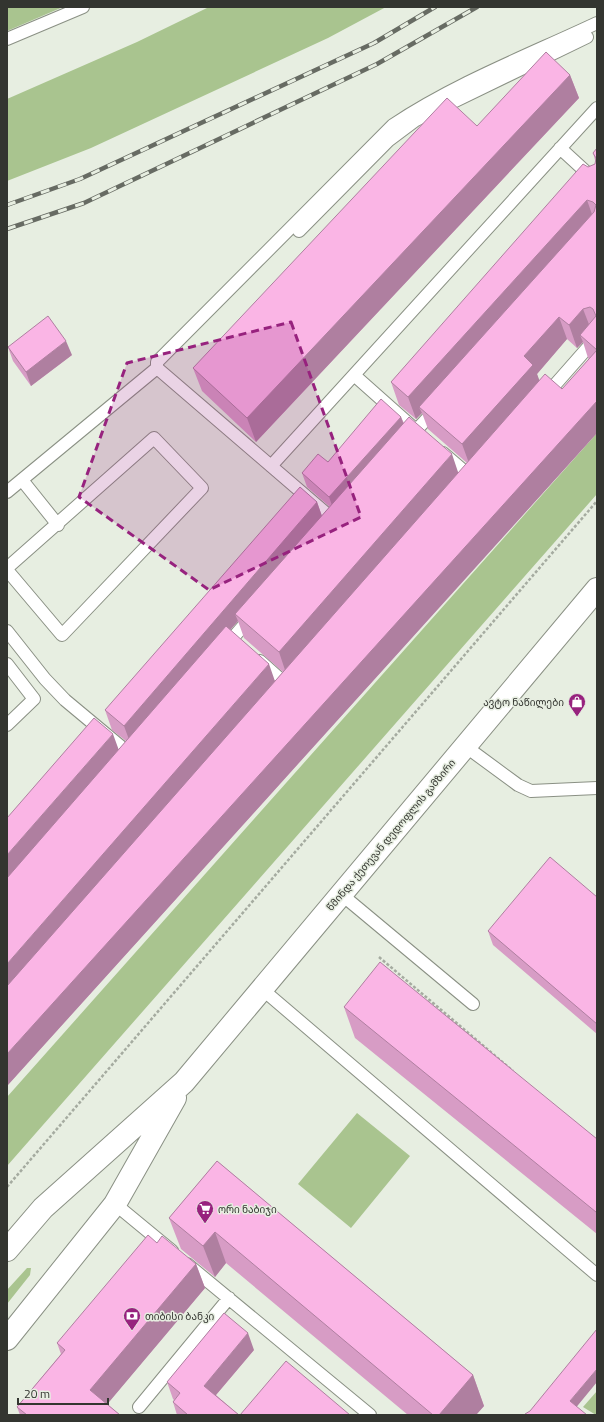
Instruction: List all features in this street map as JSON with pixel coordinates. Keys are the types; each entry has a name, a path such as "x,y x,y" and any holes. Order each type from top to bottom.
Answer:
{"main road":[{"name":"წმინდა ქეთევან დედოფლის გამზირი","path":"7,1250 43,1208 184,1082 597,589"},
{"name":"წმინდა ქეთევან დედოფლის გამზირი","path":"7,1339 115,1204 184,1082"}],"lane":[{"path":"7,39 84,7"},
{"path":"325,532 338,518 271,466 158,370 157,362 393,125 411,113 458,88 597,23"},
{"path":"7,492 158,370 388,141 402,130 416,120 597,32"},
{"path":"271,466 597,108"},
{"path":"560,148 597,182"},
{"path":"539,402 597,338"},
{"path":"354,375 471,477"},
{"path":"399,450 445,400"},
{"path":"154,438 202,488 62,635 7,569 58,525 154,438"},
{"path":"461,489 482,466"},
{"path":"22,480 58,525"},
{"path":"218,655 259,608"},
{"path":"7,631 45,679 65,700 131,755"},
{"path":"233,638 292,684 278,698"},
{"path":"7,664 34,698 7,725"},
{"path":"120,767 140,744"},
{"path":"465,746 518,785 531,791 597,788"},
{"path":"342,894 474,1004"},
{"path":"262,989 597,1275"},
{"path":"115,1204 370,1415"},
{"path":"139,1407 229,1298"}],"path":[{"path":"7,1187 597,501"},
{"path":"379,958 518,1075"}],"highlighted area":[{"path":"291,322 361,517 209,590 79,497 127,363"}],"green space":[{"path":"7,7 63,7 7,31"},
{"path":"209,7 386,7 328,38 91,148 7,181 7,99 137,42"},
{"path":"597,433 597,494 7,1166 7,1097"},
{"path":"357,1113 410,1156 351,1228 298,1184"},
{"path":"27,1268 31,1268 30,1275 7,1304 7,1290"},
{"path":"597,1391 597,1415 596,1415 583,1407"}],"building":[{"path":"546,52 570,75 247,418 193,368 447,98 477,126"},
{"path":"597,148 597,350 580,335 596,316 593,309 590,307 583,309 569,325 559,317 524,356 533,365 462,444 419,407 594,212 596,205 593,202 587,200 408,397 391,382 583,164 588,167 595,164 596,158 593,153"},
{"path":"48,316 66,341 26,372 8,347"},
{"path":"597,350 597,401 7,1054 7,986 545,374 562,389"},
{"path":"381,399 401,417 329,497 302,473 318,454 328,462"},
{"path":"409,417 452,454 279,652 235,614"},
{"path":"300,487 317,502 124,726 105,710"},
{"path":"226,626 269,664 7,964 7,878"},
{"path":"94,718 113,734 7,855 7,818"},
{"path":"550,857 597,897 597,1024 488,931"},
{"path":"380,962 597,1139 596,1212 344,1007"},
{"path":"217,1161 473,1375 439,1415 433,1415 215,1232 203,1246 169,1218"},
{"path":"148,1235 157,1243 162,1236 196,1264 90,1390 120,1415 27,1415 17,1407 65,1350 57,1343"},
{"path":"224,1313 248,1333 204,1386 239,1415 188,1415 173,1402 180,1393 167,1382"},
{"path":"597,1329 597,1369 570,1401 587,1415 524,1415 530,1411"},
{"path":"286,1361 350,1415 240,1415"}],"railway":[{"path":"7,205 80,179 374,43 435,7"},
{"path":"7,229 84,203 377,64 477,7"}],"place":[{"name":"ავტო ნაწილები","path":"577,717"},
{"name":"ორი ნაბიჯი","path":"205,1224"},
{"name":"თიბისი ბანკი","path":"132,1331"}]}
